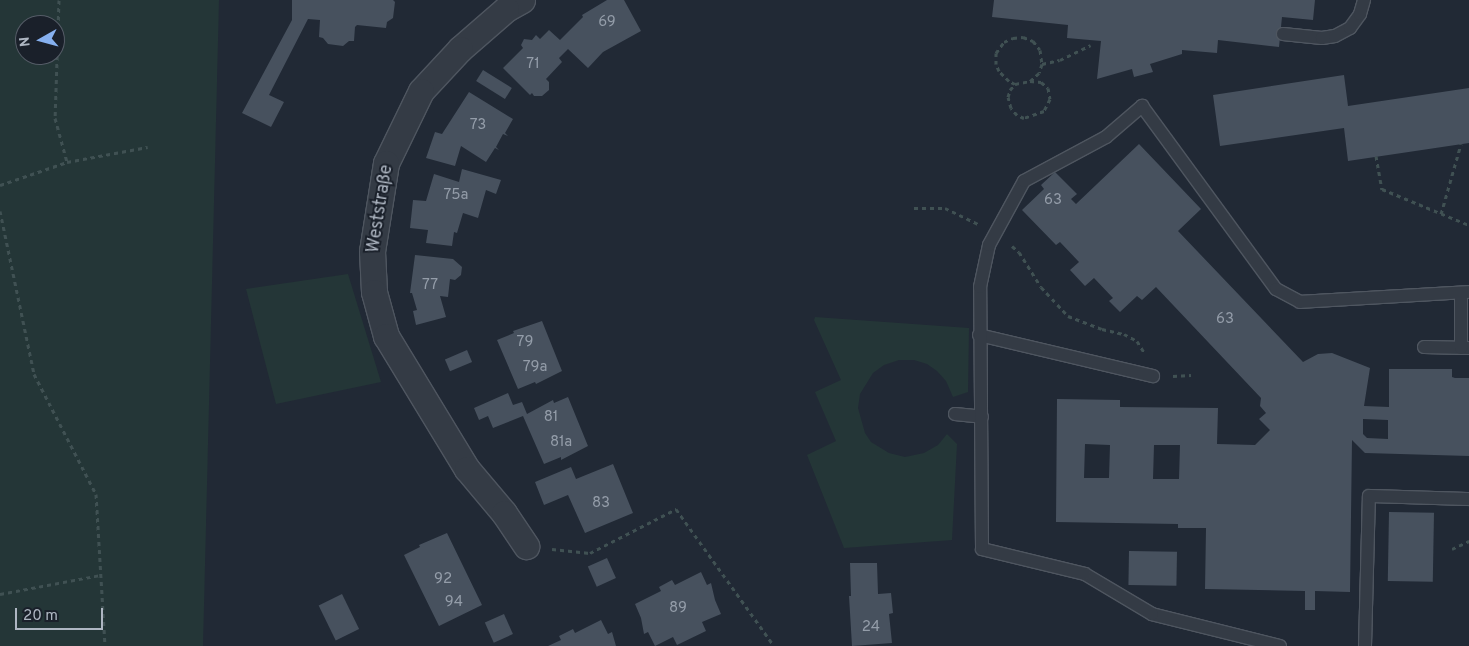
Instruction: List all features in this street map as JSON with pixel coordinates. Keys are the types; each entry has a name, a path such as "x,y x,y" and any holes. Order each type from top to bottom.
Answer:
{"street":[{"name":"Weststraße","path":"522,0 506,9 460,49 421,91 386,163 372,252 374,292 386,336 467,469 504,513 526,546"}],"lane":[{"path":"1283,34 1322,38 1335,36 1350,28 1360,14 1364,0"},
{"path":"1280,646 1152,614 1085,574 982,550 980,287 989,245 1024,181 1106,137 1142,106 1276,289 1300,302 1465,292 1465,348 1424,348"},
{"path":"979,335 1153,376"},
{"path":"955,414 982,417"},
{"path":"1365,646 1369,496 1469,498"}],"path":[{"path":"59,0 55,118 67,162"},
{"path":"1015,84 1010,90 1008,97 1011,108 1017,115 1030,117 1044,111 1050,99 1048,88 1041,82 1030,81 1015,84 998,71 996,53 1004,42 1013,38 1023,37 1033,41 1040,50 1042,64 1039,73 1030,81"},
{"path":"1042,64 1060,60 1091,45"},
{"path":"1441,214 1461,144"},
{"path":"0,184 67,162 148,147"},
{"path":"1376,156 1382,189 1469,225"},
{"path":"914,208 945,208 996,232 1019,252 1041,287 1068,316 1102,329 1124,334 1136,342 1147,355 1153,376 1191,375"},
{"path":"0,211 34,374 96,494 106,646"},
{"path":"526,546 590,553 676,508 774,646"},
{"path":"1452,549 1469,541"},
{"path":"0,594 101,576"}],"shaded area":[{"path":"0,0 219,0 203,646 0,646"},
{"path":"348,274 381,382 276,404 246,289"},
{"path":"815,317 969,328 968,392 953,397 946,381 927,364 914,360 899,360 884,365 873,373 860,394 858,408 865,433 871,442 889,453 905,457 924,453 938,445 947,434 957,444 952,540 844,548 807,455 836,441 815,392 841,380 814,320"}],"building":[{"path":"292,0 393,0 395,2 393,18 387,22 386,28 357,25 355,27 354,41 349,41 343,46 328,44 323,38 319,37 320,20 308,19 269,95 284,102 271,127 242,113 292,20"},
{"path":"607,0 624,0 641,31 603,52 588,68 568,49 559,58 562,62 546,79 549,82 549,90 542,96 534,96 532,93 530,95 503,68 523,48 521,45 524,39 532,40 536,35 540,39 549,30 560,40 583,17 582,15"},
{"path":"994,0 1315,0 1313,20 1282,17 1279,47 1218,40 1217,53 1182,50 1182,54 1150,64 1153,72 1134,77 1132,69 1097,79 1101,41 1067,38 1068,25 992,17"},
{"path":"483,70 512,88 505,99 476,81"},
{"path":"1344,75 1348,106 1469,88 1469,143 1348,161 1344,128 1220,146 1213,95"},
{"path":"469,92 513,119 505,133 508,136 503,134 496,147 499,150 495,148 486,162 461,146 455,166 426,158 435,132 442,134"},
{"path":"1139,144 1201,209 1178,231 1303,362 1318,354 1332,353 1370,368 1364,406 1389,407 1389,369 1452,369 1452,377 1469,378 1469,456 1365,453 1352,440 1350,592 1315,591 1315,610 1305,610 1305,591 1205,589 1206,528 1178,528 1178,524 1056,522 1057,399 1120,400 1120,407 1218,408 1217,444 1255,445 1270,430 1259,419 1266,413 1260,406 1261,398 1156,287 1142,300 1137,296 1120,312 1109,301 1113,298 1094,278 1085,286 1070,270 1079,262 1060,242 1056,245 1022,210 1044,189 1041,185 1055,172 1077,194 1071,199 1076,204","holes":["1363,419 1388,420 1388,439 1367,438 1363,434","1085,444 1110,445 1109,478 1084,478","1154,445 1180,445 1179,479 1153,479"]},
{"path":"462,169 501,180 496,194 486,190 478,218 463,213 457,233 454,232 452,246 426,243 428,230 410,228 413,200 426,201 434,174 459,182"},
{"path":"415,255 453,259 462,267 461,275 455,280 450,279 448,297 440,296 446,317 416,325 413,311 417,310 412,293 410,293"},
{"path":"542,321 562,371 536,384 535,382 518,389 497,340 514,333 513,331"},
{"path":"467,350 472,362 450,371 445,359"},
{"path":"508,393 513,405 522,402 527,414 553,400 554,403 568,397 588,446 561,460 561,457 544,464 523,416 493,428 488,416 479,420 474,408"},
{"path":"613,464 633,513 585,533 568,495 544,505 535,482 571,467 576,479"},
{"path":"1389,512 1434,513 1433,582 1388,581"},
{"path":"447,533 482,605 439,626 404,555 420,547 419,545"},
{"path":"1129,551 1177,552 1176,586 1128,585"},
{"path":"607,558 616,578 597,587 588,567"},
{"path":"850,563 877,563 878,594 891,593 893,613 889,614 892,643 852,646 849,596 851,596"},
{"path":"701,572 707,585 711,583 721,614 702,622 706,631 677,645 673,637 655,646 648,632 644,634 641,618 635,604 661,591 659,587 672,580 675,585"},
{"path":"342,594 359,629 336,640 319,605"},
{"path":"504,614 513,634 494,643 485,623"},
{"path":"601,620 608,634 612,632 616,646 548,646 561,640 559,636 573,629 575,633"}]}
